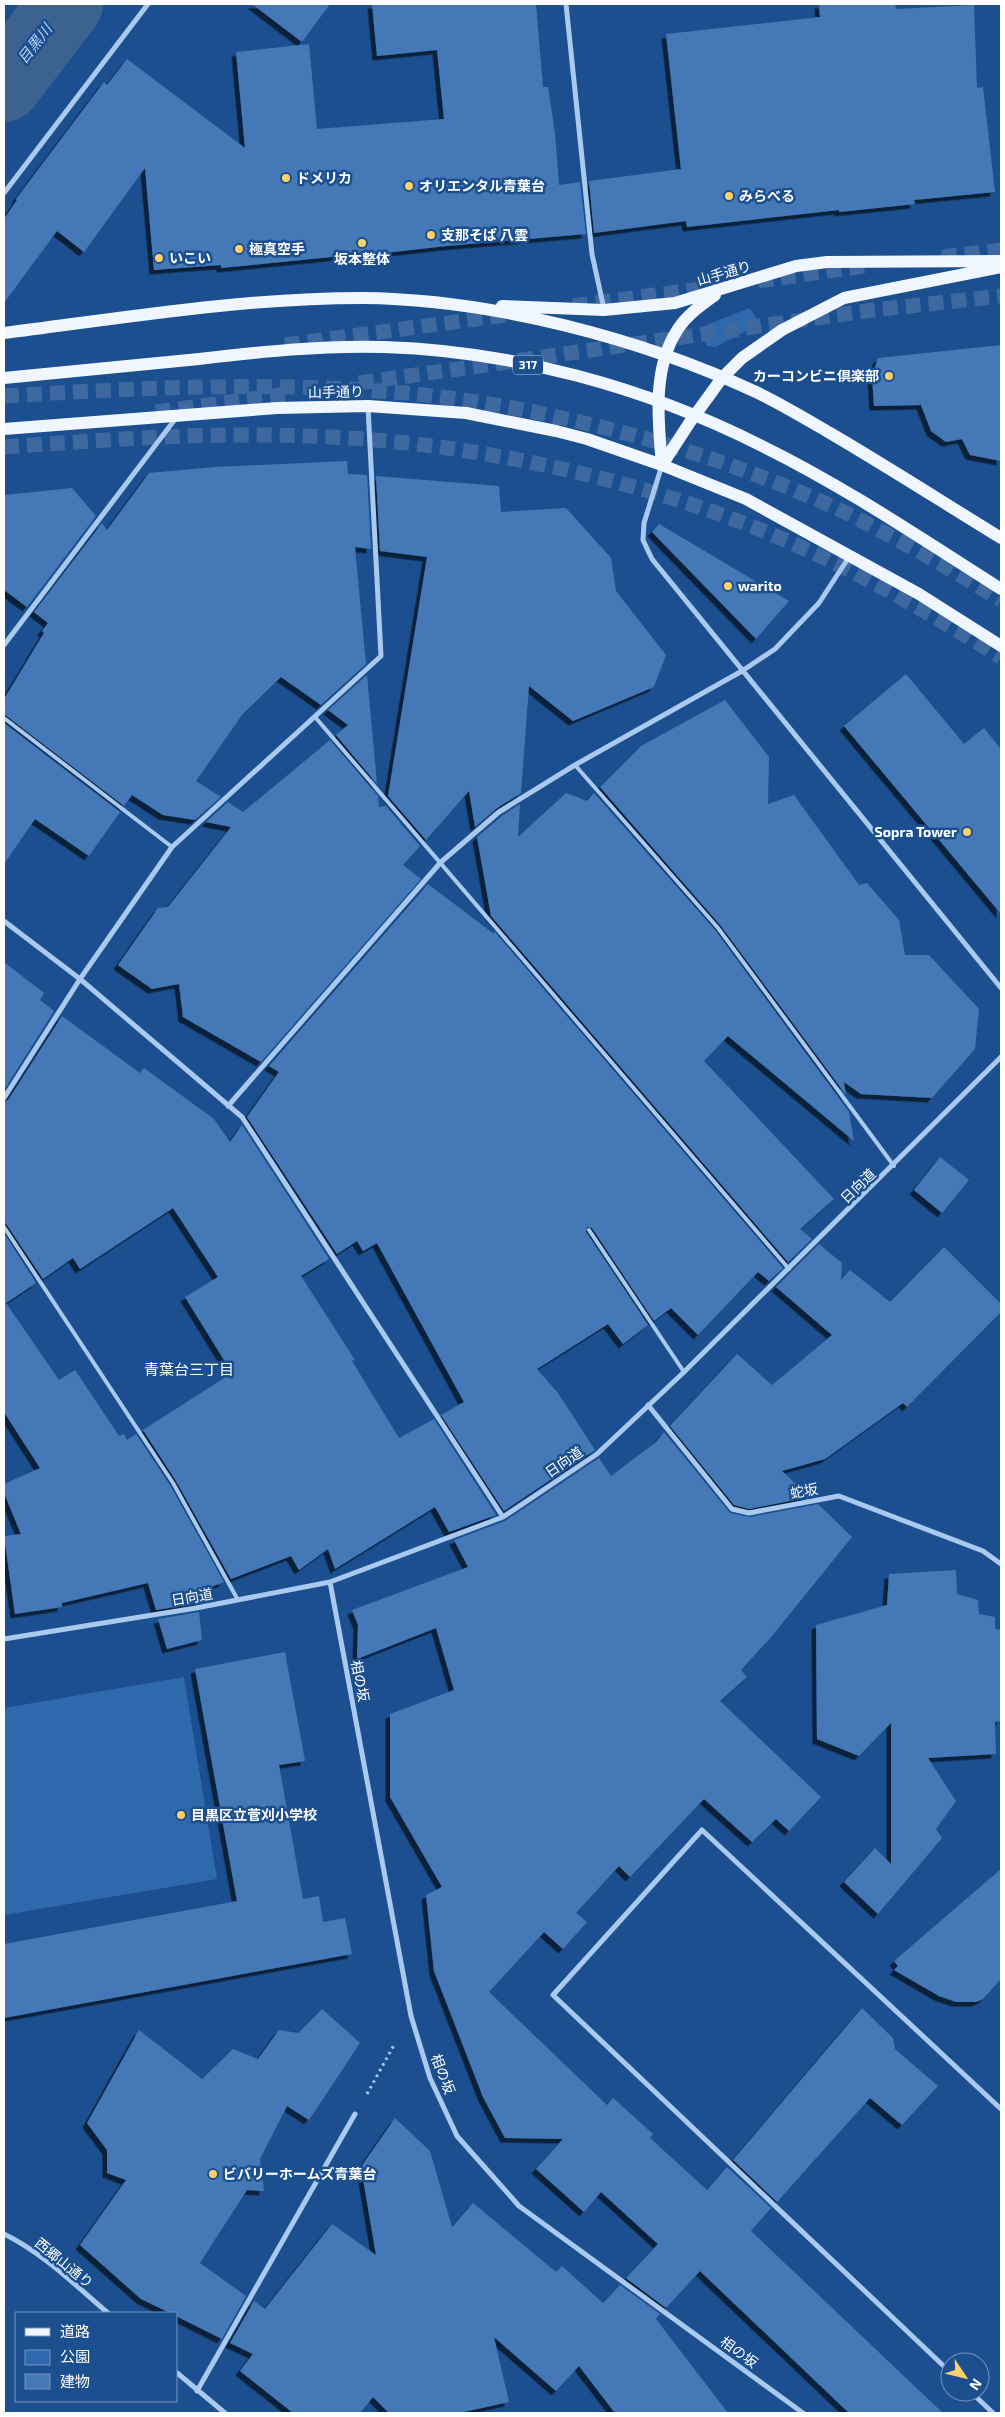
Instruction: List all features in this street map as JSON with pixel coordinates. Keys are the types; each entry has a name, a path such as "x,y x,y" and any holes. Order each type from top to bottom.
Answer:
{"main road":[{"name":"山手通り","path":"454,305 604,310 675,303 796,266 827,262 1001,261"},
{"path":"662,465 722,378 742,358 782,330 844,298 1001,267"},
{"path":"662,465 658,413 665,355 678,328 694,310 720,290"},
{"path":"4,332 214,308 363,298 454,305 518,316 568,327 665,355 757,393 823,429 1001,538"},
{"name":"317","path":"4,378 285,350 335,347 433,350 528,364 621,389 667,404 760,444 856,498 1001,589"},
{"name":"山手通り","path":"4,429 277,408 368,406 466,413 510,422 587,439 662,465 746,499 919,594 1001,646"}],"street":[{"path":"4,193 148,4"},
{"path":"566,4 592,254 604,310"},
{"path":"4,1098 80,979 172,847 381,656 368,406"},
{"path":"4,645 177,416"},
{"path":"662,465 644,523 644,540 652,559 1001,988"},
{"path":"228,1106 441,862 499,812 575,766 742,671 775,649 819,603 851,555"},
{"path":"4,921 80,979 242,1117 502,1517"},
{"name":"日向道","path":"4,1639 238,1600 330,1582 502,1517 597,1454 684,1372 894,1166 1001,1057"},
{"name":"蛇坂","path":"648,1405 732,1509 749,1513 839,1496 983,1551 1001,1564"},
{"name":"相の坂","path":"330,1582 411,2016 430,2078 457,2136 520,2206 803,2413"},
{"path":"940,2363 553,1996 702,1830 1001,2108"},
{"path":"198,2391 355,2114"},
{"name":"西郷山通り","path":"4,2234 41,2256 107,2312"},
{"path":"178,2374 225,2413"},
{"path":"981,2402 993,2413"}],"lane":[{"path":"315,717 789,1269"},
{"path":"4,718 172,847"},
{"path":"575,766 718,928 894,1166"},
{"path":"4,1227 174,1483 238,1600"},
{"path":"589,1230 684,1372"}],"path":[{"path":"355,2114 411,2016"}],"green space":[{"path":"750,308 760,324 715,347 707,346 702,335 706,325"},
{"path":"184,1677 217,1879 4,1915 4,1708"}],"building":[{"path":"252,4 330,4 302,42"},
{"path":"372,4 536,4 543,87 548,87 555,133 559,185 580,182 586,234 221,268 221,265 154,270 145,168 84,252 57,231 4,303 4,219 16,199 104,82 107,85 127,59 245,148 236,52 309,44 317,129 444,119 437,50 377,56"},
{"path":"819,4 895,4 896,9 974,5 977,88 983,87 995,192 914,200 915,204 839,212 839,210 687,227 686,221 594,233 589,181 681,169 666,34 820,17"},
{"path":"1001,345 1001,461 970,455 962,439 946,442 931,431 921,405 874,406 872,376 878,358"},
{"path":"347,461 348,474 367,475 371,549 355,547 366,664 321,705 281,677 242,715 196,781 221,797 195,820 163,815 132,795 124,806 4,714 4,699 44,633 42,631 48,623 34,612 102,523 107,530 149,473 215,467"},
{"path":"376,476 499,486 501,512 566,508 611,558 616,591 666,655 654,687 573,721 529,686 521,793 497,808 475,827 469,791 426,840 388,796 427,557 380,551"},
{"path":"72,488 96,516 27,607 4,590 4,495"},
{"path":"659,524 789,601 756,639 652,532"},
{"name":"Sopra Tower","path":"906,674 964,744 984,728 1001,749 1001,914 844,726"},
{"path":"367,675 377,784 336,735 348,725 328,710"},
{"path":"725,700 769,757 768,804 794,795 859,885 867,883 899,920 905,955 929,955 979,1009 975,1049 932,1098 861,1094 844,1082 846,1095 721,926 600,787 641,746"},
{"path":"4,723 120,812 89,856 35,819 4,864"},
{"path":"330,740 378,796 379,807 386,806 420,846 403,865 421,879 261,1062 183,1017 179,984 152,989 118,965 158,908 168,907 231,827 206,822 228,802 243,812"},
{"path":"566,793 587,801 594,793 715,930 849,1112 854,1141 728,1036 704,1061 834,1199 800,1229 812,1239 788,1262 491,916 477,837 520,804 518,837"},
{"path":"428,884 494,934 494,931 783,1268 769,1281 758,1272 698,1335 671,1308 654,1321 592,1228 587,1227 586,1232 648,1325 623,1344 608,1324 537,1369 558,1393 595,1450 504,1511 441,1415 464,1402 377,1243 363,1251 357,1241 337,1254 247,1117 279,1072 269,1066"},
{"path":"4,962 44,993 40,1000 54,1011 4,1090"},
{"path":"62,1016 140,1073 144,1068 214,1119 230,1142 242,1125 329,1259 301,1276 355,1360 352,1361 399,1438 434,1419 496,1515 449,1532 435,1507 335,1569 328,1549 299,1570 291,1556 231,1579 176,1481 143,1430 232,1373 185,1297 218,1277 173,1208 80,1269 73,1258 43,1279 4,1223 4,1102 8,1100"},
{"path":"940,1157 969,1180 942,1213 914,1190"},
{"path":"4,1233 36,1283 6,1303 59,1380 75,1370 119,1436 124,1434 127,1440 136,1434 170,1485 224,1582 198,1592 199,1603 156,1610 148,1583 62,1603 62,1607 15,1614 4,1536 21,1534 4,1493 4,1484 40,1468 4,1412"},
{"path":"819,1244 842,1263 841,1280 850,1270 890,1302 944,1247 1001,1304 1001,1312 907,1407 903,1403 825,1459 782,1471 810,1497 749,1509 734,1505 670,1426 737,1354 772,1385 832,1335 776,1287"},
{"path":"664,1432 730,1513 750,1517 818,1504 852,1537 772,1636 741,1670 747,1677 720,1701 821,1797 789,1831 776,1819 752,1842 704,1799 630,1877 619,1866 576,1913 587,1922 563,1949 544,1932 489,1992 607,2105 613,2098 653,2134 650,2138 707,2190 727,2167 771,2208 751,2231 943,2413 849,2413 700,2271 666,2308 626,2278 658,2244 601,2192 584,2212 536,2169 563,2139 505,2138 483,2097 434,1971 426,1895 442,1887 390,1797 390,1714 454,1690 436,1628 357,1659 358,1625 352,1610 468,1567 454,1540 505,1521 599,1458 611,1476 656,1442"},
{"path":"956,1570 957,1594 978,1600 979,1614 995,1617 995,1629 1001,1630 1001,1721 995,1722 996,1754 928,1758 956,1801 936,1829 942,1838 878,1914 844,1882 875,1848 891,1864 891,1723 859,1756 817,1739 816,1625 887,1605 889,1574"},
{"path":"199,1612 202,1640 167,1649 158,1619"},
{"path":"285,1652 305,1761 279,1765 303,1899 319,1896 323,1922 345,1918 352,1954 4,2018 4,1944 237,1901 195,1669"},
{"path":"1001,1869 1001,1979 983,1999 976,2002 956,2002 939,1996 894,1970 898,1966 894,1961"},
{"path":"862,2008 893,2038 895,2049 938,2086 902,2125 870,2098 777,2202 733,2160"},
{"path":"322,2009 360,2043 309,2120 287,2106 260,2159 264,2191 247,2190 200,2263 246,2296 222,2339 178,2317 178,2312 168,2312 141,2299 80,2245 126,2180 107,2173 107,2150 87,2123 139,2030 202,2079 233,2049 258,2059 279,2030 298,2033"},
{"path":"395,2118 430,2151 452,2227 473,2203 556,2272 562,2266 603,2303 620,2285 660,2314 656,2319 728,2413 615,2413 579,2366 556,2391 494,2337 509,2402 459,2413 389,2413 373,2397 360,2413 293,2413 240,2371 253,2354 230,2343 254,2301 265,2309 332,2224 376,2255 361,2167"}],"waterway":[{"name":"目黒川","path":"4,85 66,4"}],"tunnel":[{"path":"942,257 1001,250"},
{"path":"758,281 872,265"},
{"path":"573,306 721,286"},
{"path":"359,383 873,310 1001,296"},
{"path":"285,345 513,314"},
{"path":"4,396 154,388 305,387 405,393 515,408 628,434 685,450 792,489 883,532 1001,600"},
{"path":"156,412 287,394"},
{"path":"4,447 193,436 307,436 419,444 536,463 650,491 788,541 882,587 1001,657"}],"place":[{"name":"ドメリカ","path":"286,178"},
{"name":"オリエンタル青葉台","path":"409,186"},
{"name":"みらべる","path":"729,196"},
{"name":"支那そば 八雲","path":"431,235"},
{"name":"坂本整体","path":"362,243"},
{"name":"極真空手","path":"239,249"},
{"name":"いこい","path":"159,258"},
{"name":"カーコンビニ倶楽部","path":"889,376"},
{"name":"warito","path":"728,586"},
{"name":"Sopra Tower","path":"967,832"},
{"name":"目黒区立菅刈小学校","path":"181,1815"},
{"name":"ビバリーホームズ青葉台","path":"213,2174"}],"district":[{"name":"青葉台三丁目","path":"189,1370"}]}
